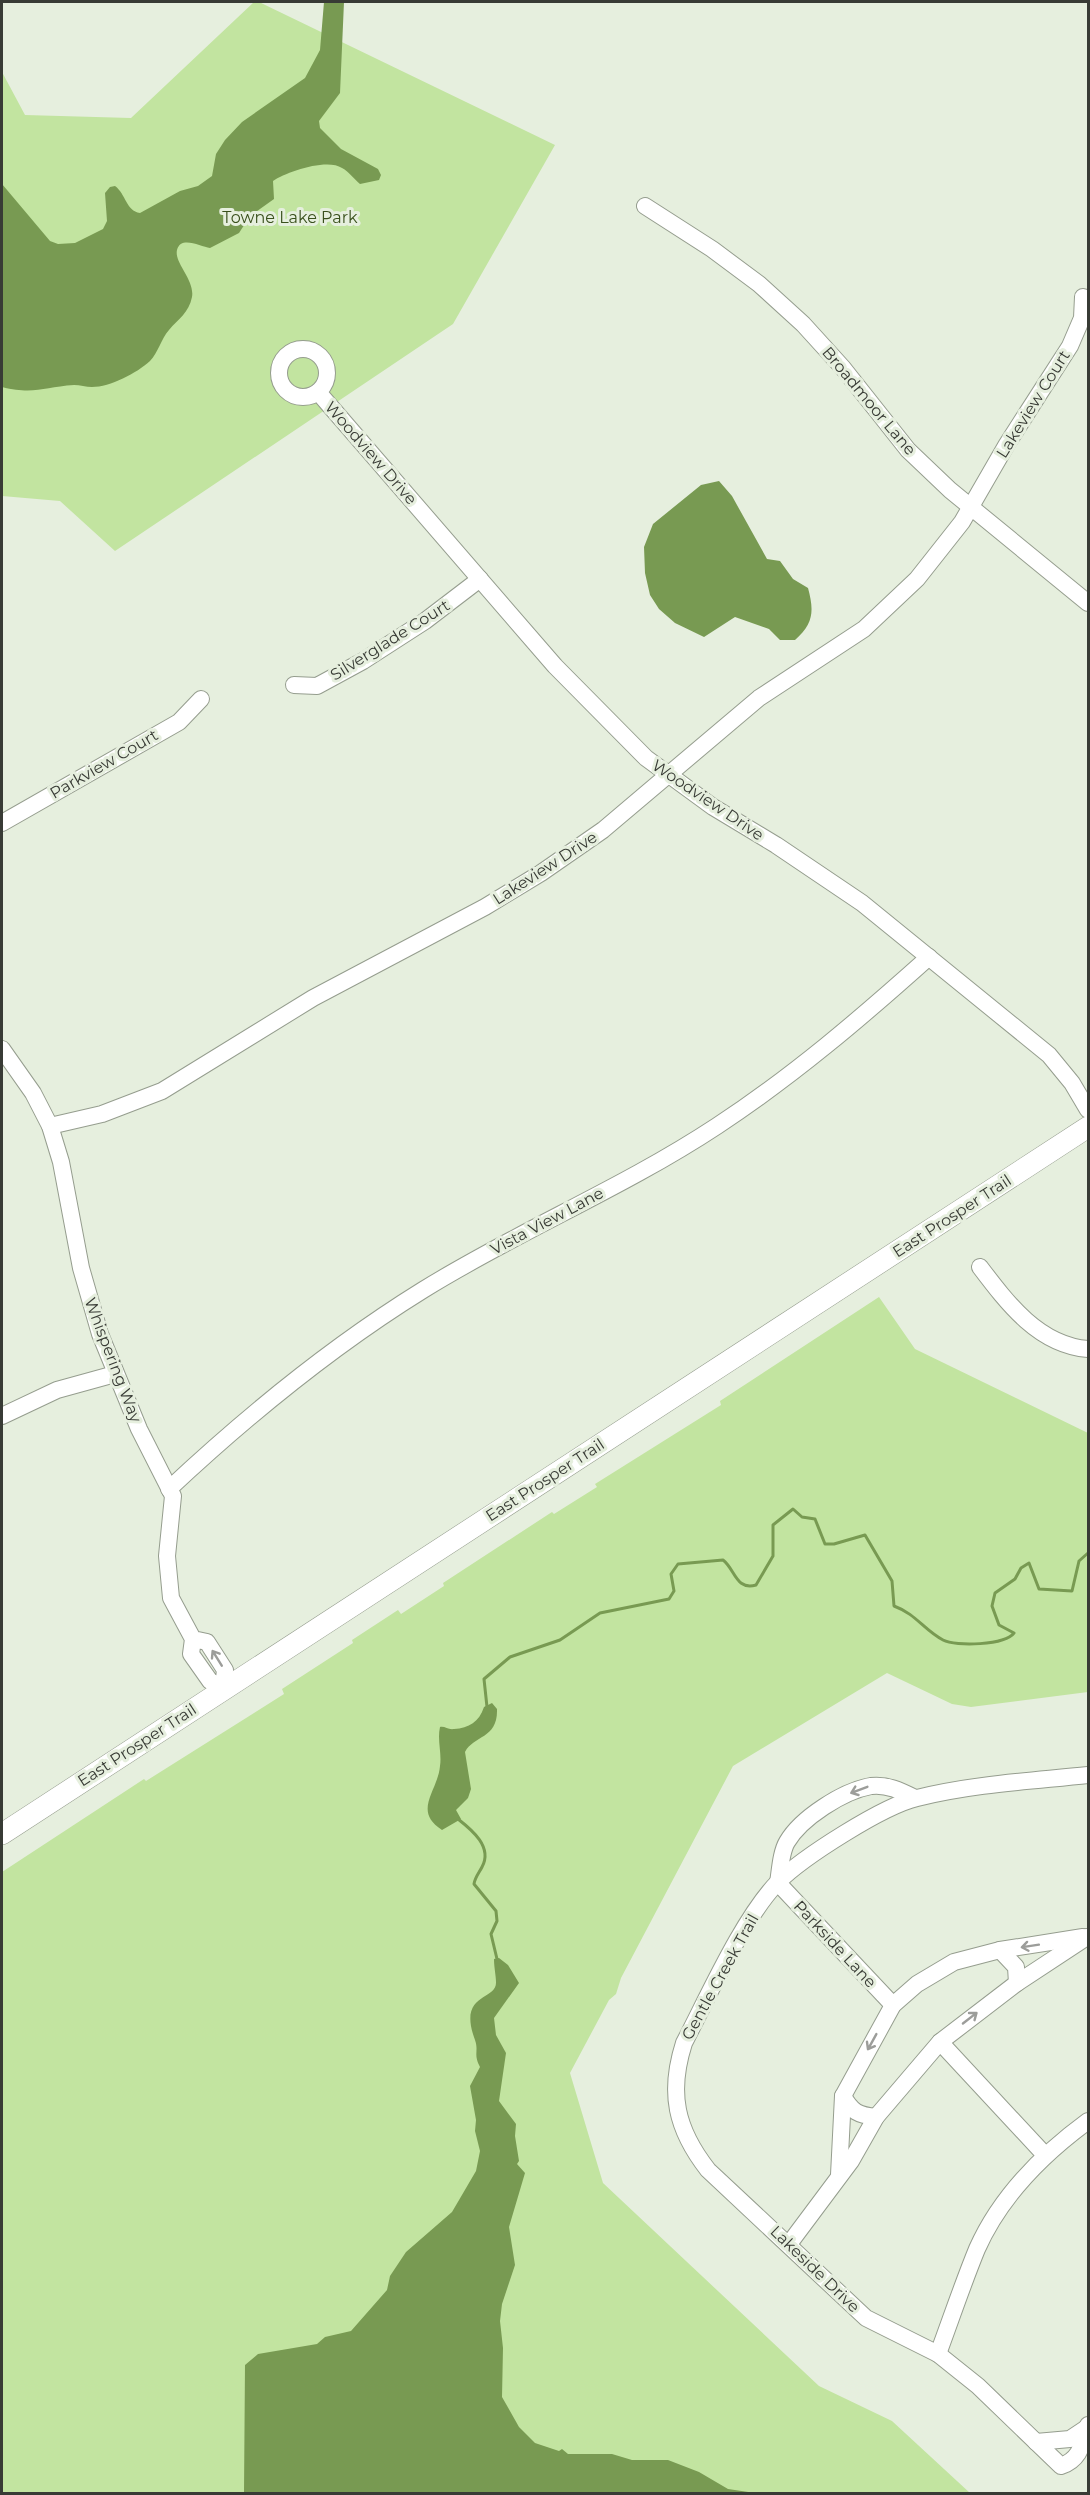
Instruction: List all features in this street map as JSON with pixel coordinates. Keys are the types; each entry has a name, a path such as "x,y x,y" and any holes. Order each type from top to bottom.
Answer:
{"main road":[{"name":"East Prosper Trail","path":"2,1834 223,1688 1089,1127"}],"street":[{"name":"Broadmoor Lane","path":"645,206 712,249 759,284 796,318 843,368 908,450 972,507 1089,603"},
{"name":"Lakeview Court","path":"972,507 1007,444 1070,346 1082,318 1083,297"},
{"name":"Woodview Drive","path":"318,392 592,705 646,758 669,776 862,903 1050,1055 1089,1110"},
{"name":"Lakeview Drive","path":"50,1126 136,1103 195,1073 314,998 485,907 541,873 603,830 759,698 835,650 882,614 942,551 972,507"},
{"name":"Silverglade Court","path":"294,685 317,686 363,661 425,621 480,579"},
{"name":"Parkview Court","path":"2,823 179,722 201,699"},
{"name":"Vista View Lane","path":"169,1489 257,1410 358,1332 491,1250 658,1162 715,1127 824,1048 929,957"},
{"name":"Whispering Way","path":"2,1049 33,1093 50,1126 61,1162 81,1268 115,1374 169,1489 173,1503 167,1556 168,1581 176,1610 193,1639 207,1642 225,1670 223,1688"},
{"path":"980,1267 1013,1310 1039,1331 1069,1348 1089,1350"},
{"path":"2,1416 57,1390 115,1374"},
{"name":"Gentle Creek Trail","path":"690,2147 675,2095 676,2065 684,2043 757,1909 778,1882 814,1853 864,1823 915,1798 1089,1775"},
{"name":"Gentle Creek Trail","path":"778,1882 786,1843 801,1824 834,1800 871,1786 892,1787 915,1798"},
{"name":"Parkside Lane","path":"778,1882 893,2005"},
{"path":"839,2175 843,2096 893,2005 916,1984 954,1962 1000,1950 1088,1937"},
{"path":"789,2244 851,2161 876,2117 940,2042 1017,1983 1088,1937"},
{"path":"1000,1950 1016,1967 1017,1983"},
{"path":"940,2042 1045,2155"},
{"path":"843,2096 857,2115 876,2117"},
{"path":"938,2354 978,2247 1008,2198 1045,2155 1089,2121"},
{"name":"Lakeside Drive","path":"690,2147 708,2170 866,2318 938,2354 978,2386 1061,2466 1071,2463 1078,2456 1088,2426"},
{"path":"1036,2442 1070,2439 1088,2426"}],"green space":[{"name":"Towne Lake Park","path":"254,2 259,2 555,145 453,324 115,551 60,501 2,496 2,72 25,115 131,118"},
{"path":"879,1297 915,1349 1088,1433 1088,1692 971,1707 952,1704 887,1673 733,1766 621,1978 616,1994 609,2000 570,2073 603,2183 819,2386 892,2421 970,2493 2,2493 2,1872 144,1779 146,1781 284,1694 282,1689 353,1643 352,1640 398,1610 401,1614 444,1586 443,1583 552,1512 554,1514 597,1487 595,1484 721,1405 720,1401"}],"shaded area":[{"path":"324,2 344,2 340,93 319,121 320,128 341,149 378,169 381,175 379,180 360,184 344,169 335,165 317,165 297,170 273,181 274,199 250,216 239,233 210,248 192,243 183,243 179,246 178,260 190,284 191,303 166,334 153,358 131,374 115,382 90,387 74,385 23,390 2,387 2,184 50,241 58,244 75,243 103,229 107,221 105,193 110,187 115,186 119,189 129,206 135,212 140,213 180,191 198,186 212,176 216,154 225,140 242,122 305,78 320,50"},
{"path":"719,481 732,496 767,559 780,561 793,579 808,588 811,616 806,628 795,640 780,640 769,629 735,617 704,637 675,623 659,609 650,595 645,573 644,547 653,524 701,485"},
{"path":"492,1703 497,1709 494,1726 465,1752 471,1789 468,1798 456,1810 461,1819 442,1830 433,1823 428,1808 440,1766 440,1727 452,1729 469,1726 479,1717 484,1707"},
{"path":"499,1958 508,1965 519,1983 494,2018 496,2035 506,2053 499,2101 516,2124 515,2136 519,2161 517,2164 525,2173 509,2227 515,2265 502,2304 500,2321 503,2348 502,2397 519,2427 535,2443 559,2451 562,2449 568,2454 612,2454 632,2460 668,2460 699,2472 728,2489 755,2493 244,2493 245,2365 258,2354 317,2344 325,2337 351,2331 387,2290 390,2276 406,2252 452,2212 476,2171 480,2151 475,2131 476,2120 470,2086 480,2067 471,2025 471,2013 479,2000 495,1988 494,1959"}],"waterway":[{"path":"487,1707 484,1679 510,1657 560,1640 600,1613 669,1599 674,1591 671,1574 678,1564 723,1560 740,1582 749,1586 756,1585 773,1556 773,1525 793,1509 802,1517 815,1519 825,1544 834,1544 865,1535 892,1581 894,1606 908,1613 943,1640 958,1644 991,1642 1009,1637 1014,1633 999,1625 992,1606 995,1593 1015,1579 1021,1568 1029,1563 1039,1589 1072,1591 1079,1561 1088,1553"},
{"path":"458,1819 479,1840 485,1853 485,1860 474,1884 496,1911 497,1921 491,1934 497,1959"}]}
